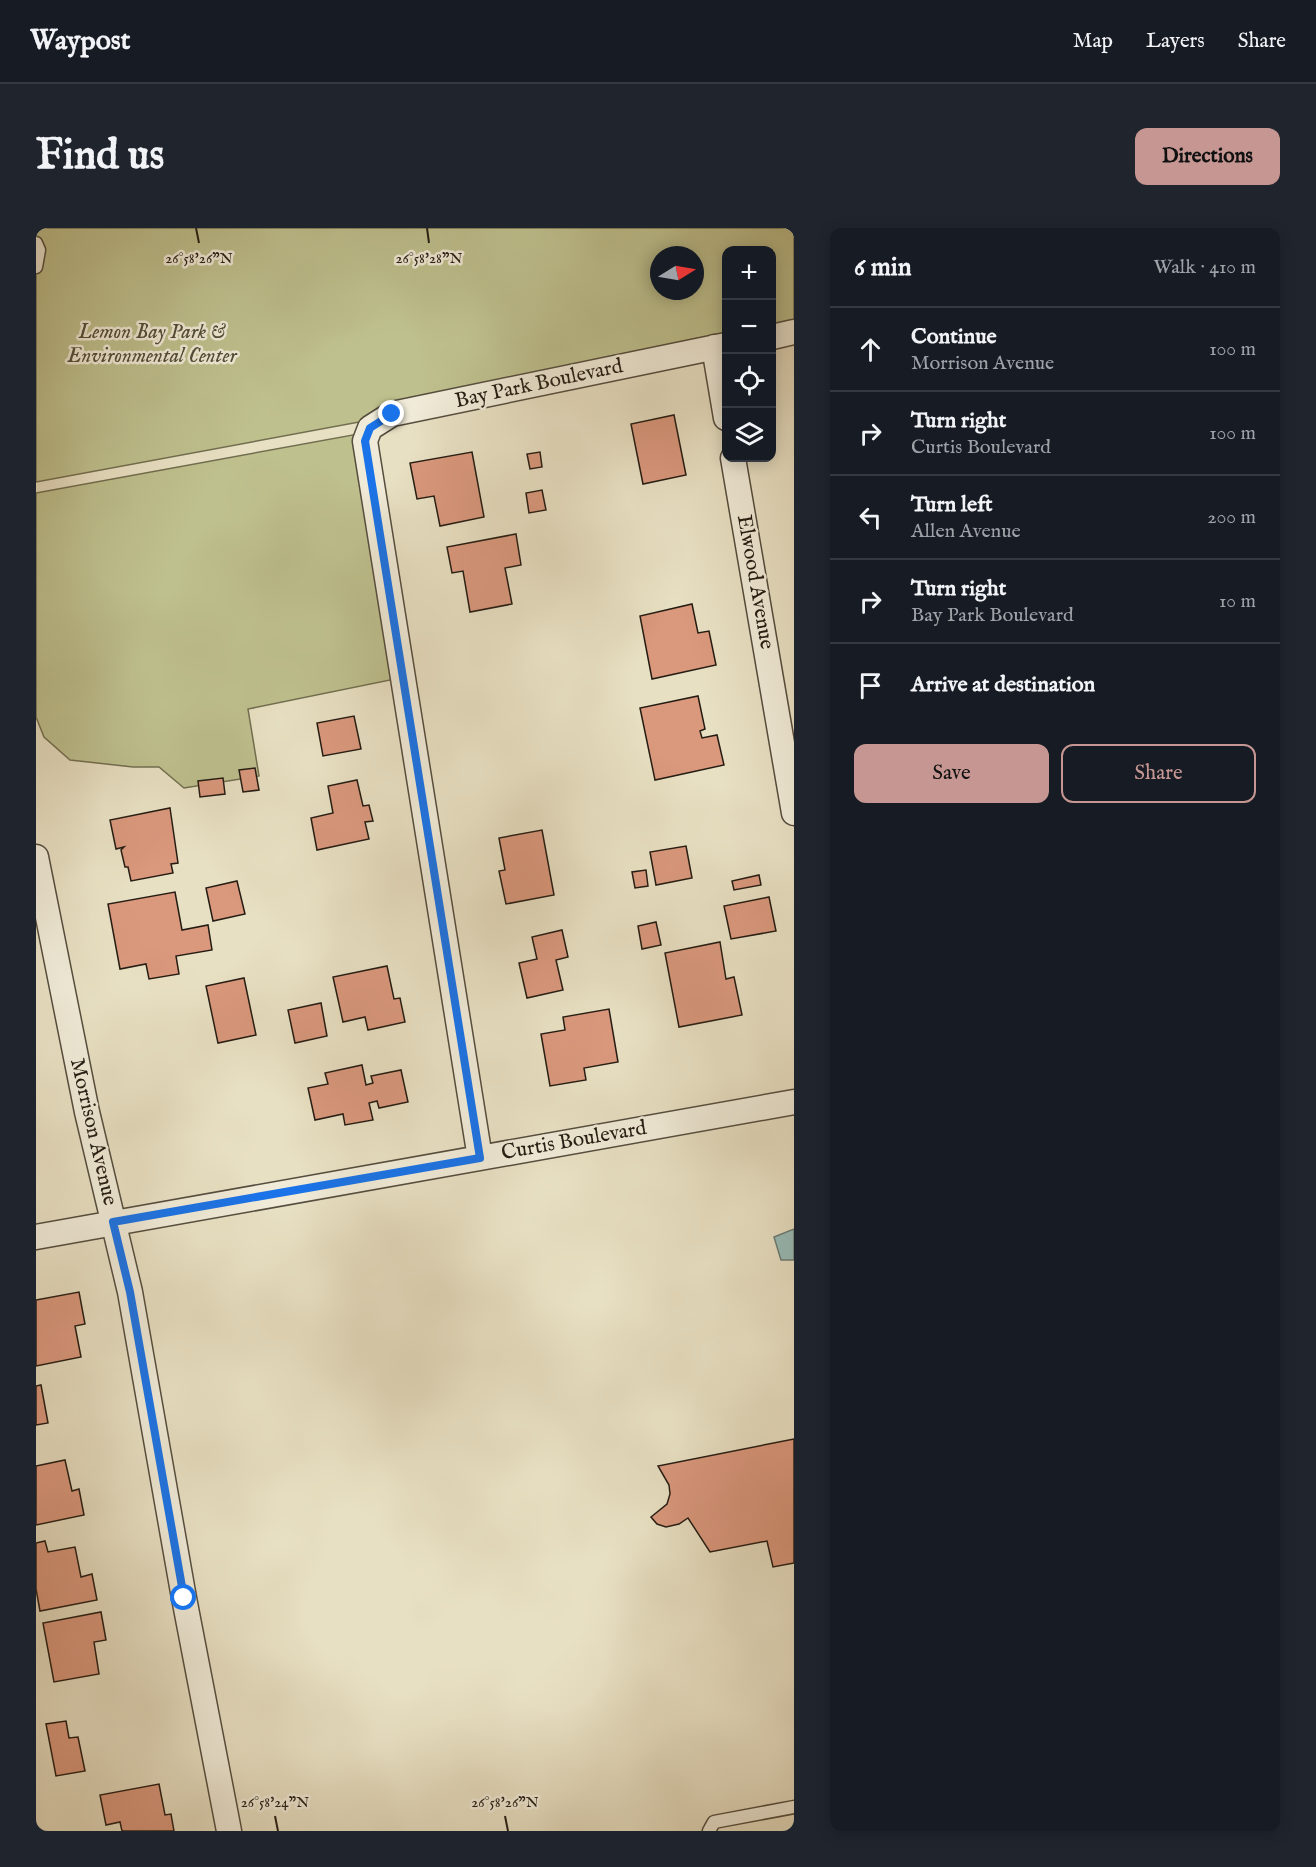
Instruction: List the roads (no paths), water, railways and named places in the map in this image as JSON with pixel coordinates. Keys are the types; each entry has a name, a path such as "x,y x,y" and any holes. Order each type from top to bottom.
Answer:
{"street":[{"path":"776,336 794,332"},
{"path":"720,346 725,408"},
{"name":"Bay Park Boulevard","path":"480,1158 365,441 370,428 392,414 720,346"},
{"name":"Elwood Avenue","path":"734,462 794,813"},
{"name":"Morrison Avenue","path":"36,857 87,1112 130,1292 184,1598 230,1831"},
{"name":"Curtis Boulevard","path":"36,1237 794,1102"}],"lane":[{"path":"36,243 39,250 36,267"},
{"path":"709,1831 714,1822 794,1807"}],"water":[{"path":"794,1229 794,1260 781,1260 774,1237"}],"park label":[{"name":"Lemon Bay Park & Environmental Center","path":"152,344"}]}
